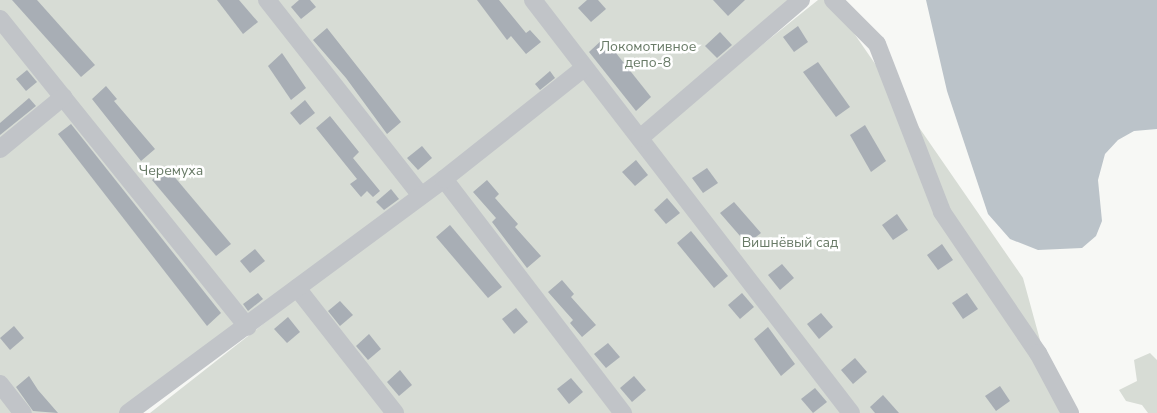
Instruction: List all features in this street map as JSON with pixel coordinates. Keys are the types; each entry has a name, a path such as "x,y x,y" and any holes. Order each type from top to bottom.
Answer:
{"lane":[{"path":"268,0 421,196"},
{"path":"533,0 852,413"},
{"path":"640,138 801,0"},
{"path":"833,0 877,44 942,212 1038,353 1070,413"},
{"path":"0,19 248,327"},
{"path":"128,413 248,327 297,288 444,179 584,68"},
{"path":"0,149 63,97"},
{"path":"444,179 623,413"},
{"path":"297,288 395,413"},
{"path":"0,384 22,413"}],"green space":[{"name":"Черемуха","path":"0,0 533,0 584,68 126,413 0,413"},
{"name":"Локомотивное депо-8","path":"537,0 800,0 640,137"},
{"name":"Вишнёвый сад","path":"818,0 831,0 1023,278 1060,413 150,413 583,73 639,144"},
{"path":"1150,353 1157,360 1157,413 1148,413 1142,405 1126,401 1119,390 1137,381 1134,360"}],"shaded area":[{"path":"926,0 1157,0 1157,129 1134,131 1118,140 1105,154 1098,180 1102,221 1096,236 1082,248 1038,250 1010,239 988,214 947,91"}],"building":[{"path":"12,0 37,0 95,65 81,77"},
{"path":"217,0 239,0 258,22 243,34"},
{"path":"299,0 310,0 316,7 301,19 291,7"},
{"path":"477,0 499,0 526,33 530,30 541,42 526,54 511,36 507,40"},
{"path":"587,0 598,0 606,9 591,22 578,8"},
{"path":"713,0 745,0 728,16"},
{"path":"798,26 808,42 794,52 783,37"},
{"path":"327,28 401,122 387,134 346,78 313,40"},
{"path":"720,32 732,45 717,58 705,46"},
{"path":"604,38 651,97 636,111 589,52"},
{"path":"282,53 306,88 291,100 268,66"},
{"path":"818,62 850,107 836,117 803,72"},
{"path":"27,70 37,82 26,91 16,79"},
{"path":"550,71 555,78 540,90 535,84"},
{"path":"106,86 117,99 114,101 155,149 141,161 92,99"},
{"path":"29,98 36,106 0,135 0,123"},
{"path":"305,100 315,113 300,125 290,113"},
{"path":"330,116 359,152 353,158 380,191 373,197 367,191 361,197 350,184 357,179 316,128"},
{"path":"71,124 221,313 207,326 58,134"},
{"path":"865,125 886,161 871,172 850,135"},
{"path":"422,146 432,158 418,170 407,158"},
{"path":"636,160 648,175 635,186 622,172"},
{"path":"167,168 231,244 216,256 152,180"},
{"path":"707,168 718,183 703,193 692,178"},
{"path":"487,180 499,194 495,198 518,224 515,227 541,256 527,268 492,222 496,218 473,192"},
{"path":"391,189 399,199 384,210 376,202"},
{"path":"667,198 680,213 666,224 654,210"},
{"path":"734,202 761,233 747,244 720,213"},
{"path":"897,214 908,230 893,240 882,225"},
{"path":"450,225 502,287 488,298 436,237"},
{"path":"691,231 728,276 714,288 677,243"},
{"path":"942,244 953,260 938,270 927,255"},
{"path":"255,249 265,261 250,273 240,261"},
{"path":"782,264 794,278 780,290 768,275"},
{"path":"562,280 574,294 571,297 596,325 582,337 570,323 573,320 548,292"},
{"path":"258,293 263,299 248,311 243,304"},
{"path":"742,293 754,307 740,319 728,305"},
{"path":"967,293 978,309 963,319 952,303"},
{"path":"340,301 353,315 340,326 328,311"},
{"path":"516,308 528,322 514,334 502,319"},
{"path":"821,313 833,327 819,339 807,324"},
{"path":"288,317 300,332 287,343 274,329"},
{"path":"14,326 24,338 10,350 0,338"},
{"path":"768,327 795,364 781,376 754,339"},
{"path":"369,334 381,349 368,360 356,346"},
{"path":"608,343 620,357 606,368 594,354"},
{"path":"855,358 867,372 853,384 841,370"},
{"path":"400,370 412,385 399,396 387,382"},
{"path":"29,376 38,390 58,413 33,411 16,387"},
{"path":"634,376 646,390 632,402 620,388"},
{"path":"571,378 583,392 569,404 557,389"},
{"path":"1000,386 1010,401 996,411 985,396"},
{"path":"815,388 827,402 813,413 801,399"},
{"path":"883,395 899,413 875,413 870,407"}]}
